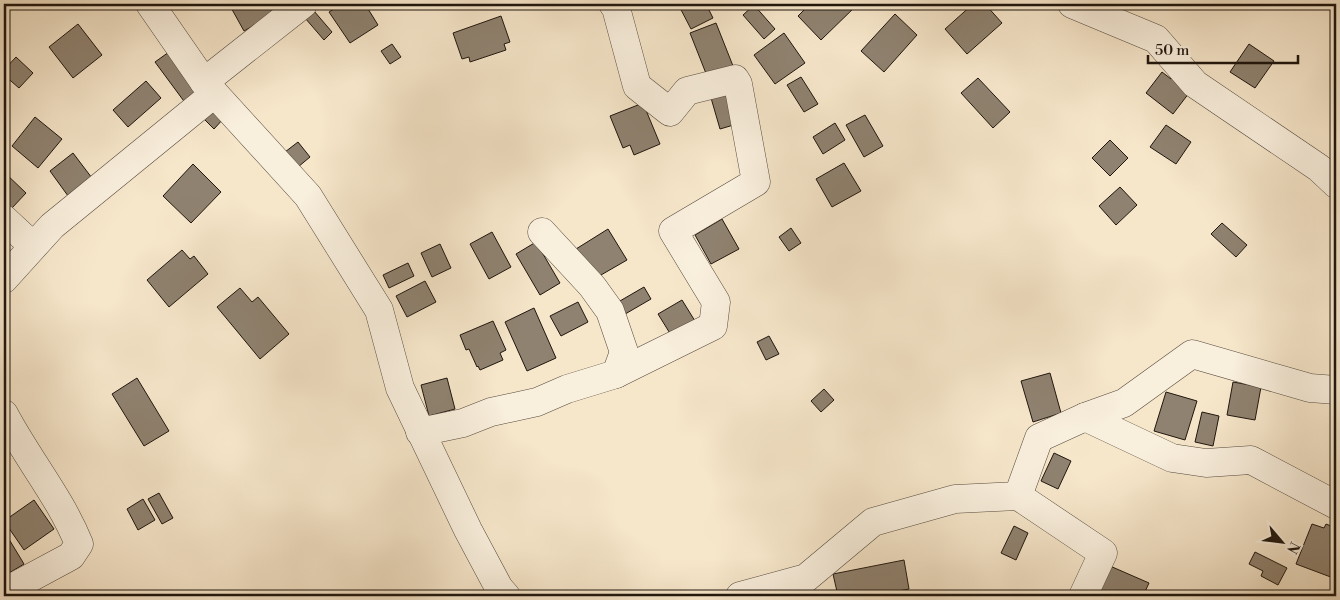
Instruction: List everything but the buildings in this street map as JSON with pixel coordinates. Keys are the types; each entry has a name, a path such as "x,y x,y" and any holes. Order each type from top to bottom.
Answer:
{"street":[{"path":"150,4 209,88 308,196 379,310 400,388 468,530 499,588 506,596"},
{"path":"4,279 52,226 303,4"},
{"path":"420,432 463,423 491,412 537,402 567,389 616,374 712,326 716,302 674,231 756,182 738,84 735,79 687,91 670,112 637,86 616,8 613,4"},
{"path":"1072,4 1156,39 1195,84 1319,168 1336,184"},
{"path":"4,219 33,246"},
{"path":"542,232 592,286 610,311 624,352 616,374"},
{"path":"1018,496 1039,438 1085,417 1124,403 1192,354 1310,388 1336,390"},
{"path":"1085,417 1172,458 1206,463 1251,460 1336,505"},
{"path":"4,592 71,556 79,544 65,512 7,429"},
{"path":"740,596 806,578 874,522 955,499 1018,496 1103,552 1083,596"}]}
